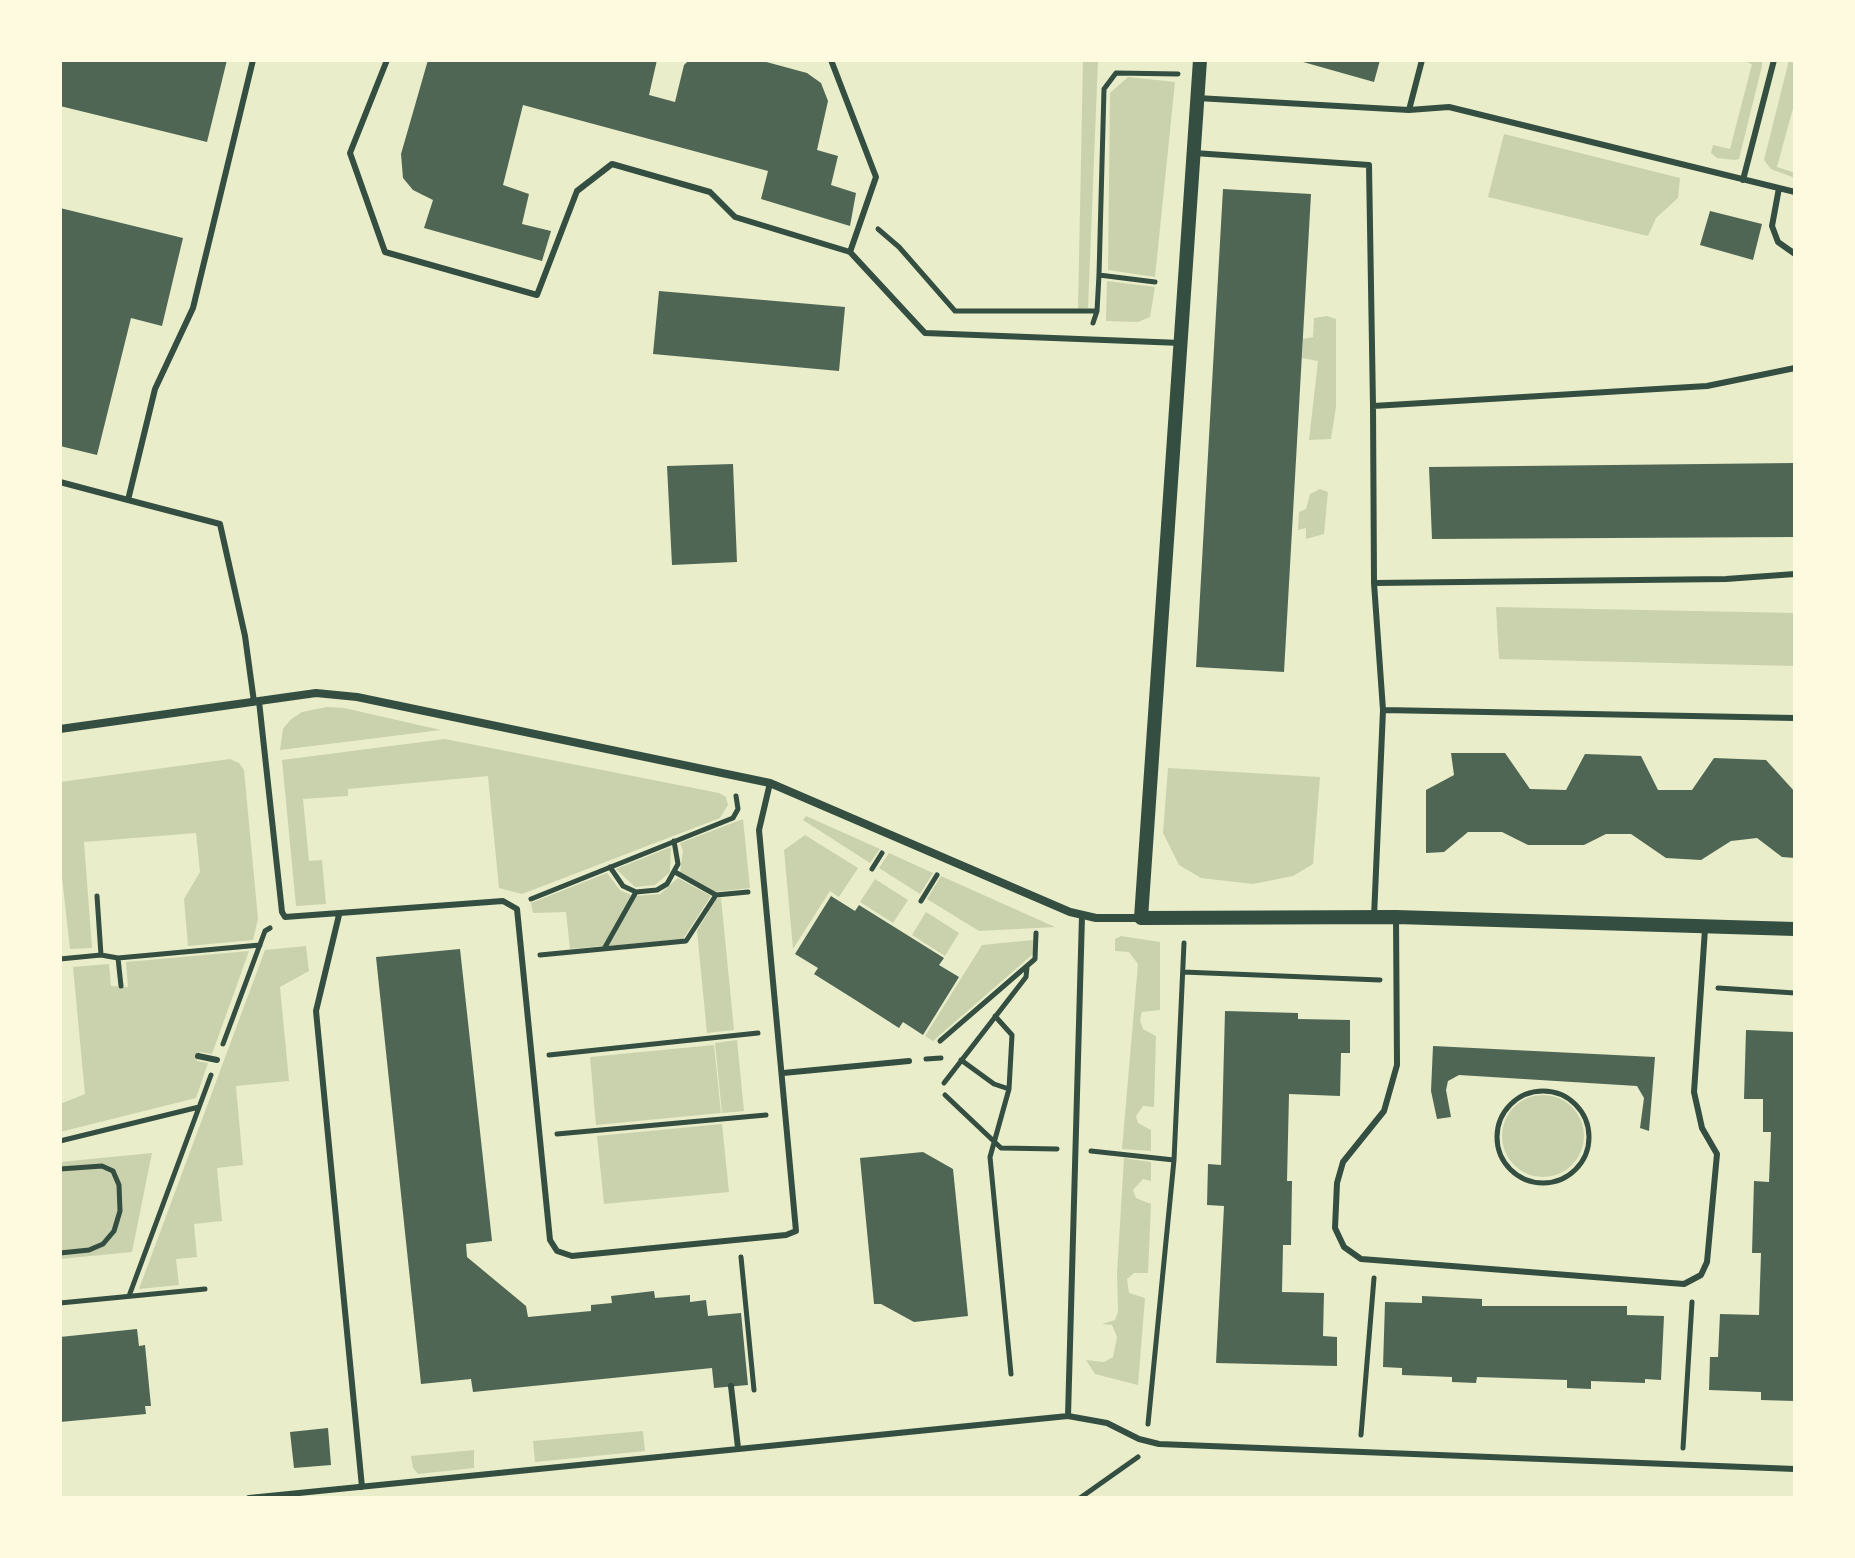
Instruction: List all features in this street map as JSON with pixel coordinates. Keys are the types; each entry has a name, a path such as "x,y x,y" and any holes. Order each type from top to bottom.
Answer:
{"street":[{"path":"1141,918 1199,67"},
{"path":"60,729 316,693 357,697 770,783 1082,916 1396,917 1795,929"}],"lane":[{"path":"128,500 155,389 193,308 253,60"},
{"path":"387,60 350,153 385,252 537,295 577,191 612,164 710,192 735,217 850,252 925,333 1181,343"},
{"path":"831,60 876,177 850,252"},
{"path":"1409,110 1422,60"},
{"path":"1743,180 1774,60"},
{"path":"1197,98 1409,110 1449,107 1795,192"},
{"path":"1194,153 1369,165 1374,583 1383,710 1374,917"},
{"path":"1779,188 1772,226 1778,242 1795,254"},
{"path":"1373,406 1707,386 1795,368"},
{"path":"60,482 220,524 256,702 285,917 503,901 517,909 550,1240 557,1251 572,1256 786,1235 796,1231 759,830 770,783"},
{"path":"1374,583 1726,579 1795,574"},
{"path":"1383,710 1795,718"},
{"path":"339,915 316,1011 362,1487"},
{"path":"1068,1416 1082,916"},
{"path":"1396,917 1397,1065 1384,1111 1343,1162 1337,1183 1335,1228 1344,1247 1361,1259 1375,1261 1684,1284 1693,1282 1707,1262 1717,1154 1702,1128 1694,1092 1705,928"},
{"path":"198,1056 217,1060"},
{"path":"783,1073 909,1061"},
{"path":"731,1386 738,1448"},
{"path":"249,1498 1068,1416 1107,1423 1159,1444 1795,1469"}],"path":[{"path":"1087,339 1097,311 1104,89 1116,73 1199,67"},
{"path":"863,217 899,247 955,311 1097,311"},
{"path":"1099,275 1155,282"},
{"path":"517,909 531,899 733,818 738,809 736,796"},
{"path":"610,867 623,886 636,892 657,890 675,872 678,864 674,841"},
{"path":"921,901 948,859"},
{"path":"675,872 716,895 765,890"},
{"path":"604,949 636,892"},
{"path":"522,957 686,941 716,895"},
{"path":"97,896 101,955"},
{"path":"129,1296 265,931 285,917"},
{"path":"940,1041 1035,959 1036,933"},
{"path":"1147,1441 1174,1160 1184,943"},
{"path":"60,959 101,955 118,958 260,945"},
{"path":"118,958 121,986"},
{"path":"944,1083 1026,977 1026,966"},
{"path":"1183,972 1397,980"},
{"path":"1701,986 1795,993"},
{"path":"995,1016 1012,1035 1009,1089 990,1157 1011,1374"},
{"path":"532,1057 779,1031"},
{"path":"961,1060 994,1084 1009,1089"},
{"path":"1528,1093 1559,1094 1583,1113 1588,1127 1585,1157 1565,1178 1550,1183 1521,1179 1500,1156 1497,1125 1504,1111 1528,1093"},
{"path":"945,1095 1001,1148 1075,1149 1174,1160"},
{"path":"60,1141 200,1107"},
{"path":"540,1136 787,1113"},
{"path":"60,1169 102,1166 113,1171 119,1185 120,1211 114,1231 103,1244 89,1250 60,1253"},
{"path":"739,1239 755,1401"},
{"path":"1360,1452 1375,1261"},
{"path":"1682,1465 1693,1282"},
{"path":"60,1303 205,1289"},
{"path":"1080,1498 1159,1444"}],"green space":[{"path":"1098,60 1088,308 1078,309 1083,61"},
{"path":"1740,60 1762,60 1762,66 1739,159 1717,158 1711,153 1713,145 1730,149 1752,64"},
{"path":"1789,60 1795,60 1795,101 1777,167 1795,173 1795,178 1771,169 1764,160"},
{"path":"1128,77 1175,82 1155,277 1108,270 1110,93"},
{"path":"1504,134 1680,178 1678,198 1656,218 1648,236 1488,197"},
{"path":"1107,281 1155,287 1150,317 1138,322 1106,321"},
{"path":"1327,316 1336,319 1336,407 1331,439 1309,440 1318,361 1302,358 1303,339 1313,337 1314,318"},
{"path":"1320,489 1328,492 1324,534 1306,539 1306,528 1298,530 1299,512 1306,509 1310,494"},
{"path":"1496,607 1795,613 1795,666 1499,659"},
{"path":"327,707 441,730 280,750 283,729 290,720 302,712"},
{"path":"445,739 719,793 726,797 728,805 720,818 522,894 499,888 488,776 348,789 348,796 303,799 309,861 322,860 326,904 296,906 282,760"},
{"path":"230,759 239,763 244,770 258,919 253,940 188,946 184,899 200,872 196,833 84,842 92,948 70,949 60,859 60,782"},
{"path":"1168,768 1320,777 1313,864 1293,876 1253,884 1201,878 1179,865 1163,833"},
{"path":"806,816 880,849 870,863 803,820"},
{"path":"743,819 750,888 715,892 680,872 683,851 680,843"},
{"path":"805,835 858,868 839,897 830,891 793,949 784,850"},
{"path":"671,847 670,872 655,885 635,887 616,869"},
{"path":"889,853 933,873 920,894 879,868"},
{"path":"607,873 620,890 631,895 603,946 570,949 566,912 533,913 531,903"},
{"path":"941,876 1055,927 979,931 927,899"},
{"path":"678,878 711,896 683,939 609,946 636,896 660,894"},
{"path":"875,879 908,900 893,923 860,902"},
{"path":"721,898 734,1030 707,1033 697,931 716,899"},
{"path":"926,912 959,933 945,956 912,935"},
{"path":"1121,936 1160,942 1160,1010 1142,1012 1140,1020 1143,1029 1156,1036 1154,1107 1143,1106 1136,1116 1138,1123 1151,1130 1151,1151 1122,1149 1138,964 1129,952 1115,951 1115,939"},
{"path":"1033,940 1033,954 933,1041 925,1036 982,945"},
{"path":"306,946 309,971 280,987 289,1081 236,1086 243,1165 217,1168 222,1221 194,1224 197,1257 176,1259 179,1285 139,1289 265,950"},
{"path":"249,951 212,1054 200,1052 198,1056 197,1061 208,1063 196,1098 60,1132 60,1104 85,1094 73,967 109,964 111,986 128,987 126,962"},
{"path":"737,1040 744,1111 722,1113 715,1043"},
{"path":"714,1045 721,1113 596,1125 590,1057"},
{"path":"1543,1095 1559,1098 1572,1107 1581,1120 1584,1136 1581,1152 1572,1165 1559,1174 1543,1177 1527,1174 1514,1165 1505,1152 1502,1136 1505,1120 1514,1107 1527,1098"},
{"path":"722,1124 729,1192 604,1204 597,1136"},
{"path":"152,1153 132,1252 60,1259 60,1162"},
{"path":"1124,1158 1151,1162 1151,1181 1143,1179 1133,1190 1136,1198 1151,1204 1148,1273 1134,1273 1127,1279 1129,1293 1145,1298 1138,1385 1095,1374 1086,1360 1104,1362 1113,1357 1117,1337 1112,1325 1102,1324 1115,1320 1118,1312 1117,1273"},
{"path":"643,1431 645,1451 535,1462 533,1441"},
{"path":"474,1450 474,1468 418,1474 413,1468 411,1456"}],"building":[{"path":"60,60 227,60 207,142 60,106"},
{"path":"428,60 657,60 649,95 675,102 684,65 689,60 759,60 807,73 821,83 828,101 817,150 838,156 831,185 856,193 850,226 761,199 768,171 523,105 503,185 529,194 522,224 551,231 542,261 424,228 433,200 413,190 403,178 401,154"},
{"path":"1296,60 1380,60 1374,82"},
{"path":"1223,189 1311,194 1284,672 1196,667"},
{"path":"60,208 183,238 162,326 131,318 97,455 60,446"},
{"path":"1710,211 1762,224 1753,260 1700,245"},
{"path":"659,291 845,307 839,371 653,354"},
{"path":"1795,463 1795,537 1432,539 1429,467"},
{"path":"733,464 737,562 672,565 667,466"},
{"path":"1451,753 1505,753 1530,789 1566,790 1585,754 1641,756 1658,790 1692,790 1714,758 1766,760 1795,792 1795,858 1782,857 1757,838 1731,841 1701,860 1666,858 1631,834 1606,834 1584,845 1528,845 1502,832 1468,832 1444,852 1426,853 1426,790 1454,775"},
{"path":"831,896 855,911 859,905 944,958 939,965 959,977 923,1035 903,1022 899,1028 814,974 818,968 795,954"},
{"path":"460,949 492,1241 466,1244 467,1257 526,1306 528,1317 591,1311 591,1305 612,1303 611,1296 654,1291 655,1298 690,1295 690,1302 706,1300 708,1316 741,1313 748,1385 714,1388 712,1368 473,1392 471,1379 421,1384 376,957"},
{"path":"1225,1011 1298,1013 1298,1019 1350,1020 1350,1053 1341,1053 1340,1096 1289,1094 1287,1181 1292,1181 1291,1245 1283,1245 1282,1292 1324,1293 1323,1336 1337,1337 1337,1366 1216,1363 1224,1206 1207,1205 1208,1164 1221,1165"},
{"path":"1746,1030 1795,1032 1795,1401 1761,1400 1761,1392 1709,1390 1710,1357 1718,1357 1720,1314 1759,1315 1761,1253 1752,1253 1754,1181 1769,1182 1771,1132 1763,1132 1763,1099 1744,1099"},
{"path":"1433,1046 1655,1057 1649,1131 1640,1128 1644,1098 1637,1086 1459,1075 1448,1081 1446,1090 1451,1117 1437,1119 1431,1091"},
{"path":"923,1152 953,1169 968,1316 914,1322 881,1304 874,1304 860,1158"},
{"path":"1422,1296 1482,1299 1482,1306 1627,1306 1627,1315 1664,1316 1661,1380 1645,1379 1645,1383 1591,1381 1591,1389 1567,1388 1567,1380 1477,1377 1476,1383 1452,1382 1452,1377 1402,1375 1402,1368 1383,1367 1385,1302 1422,1303"},
{"path":"137,1329 139,1346 145,1345 151,1406 145,1406 146,1414 60,1422 60,1337"},
{"path":"328,1428 331,1465 294,1468 290,1432"}]}
